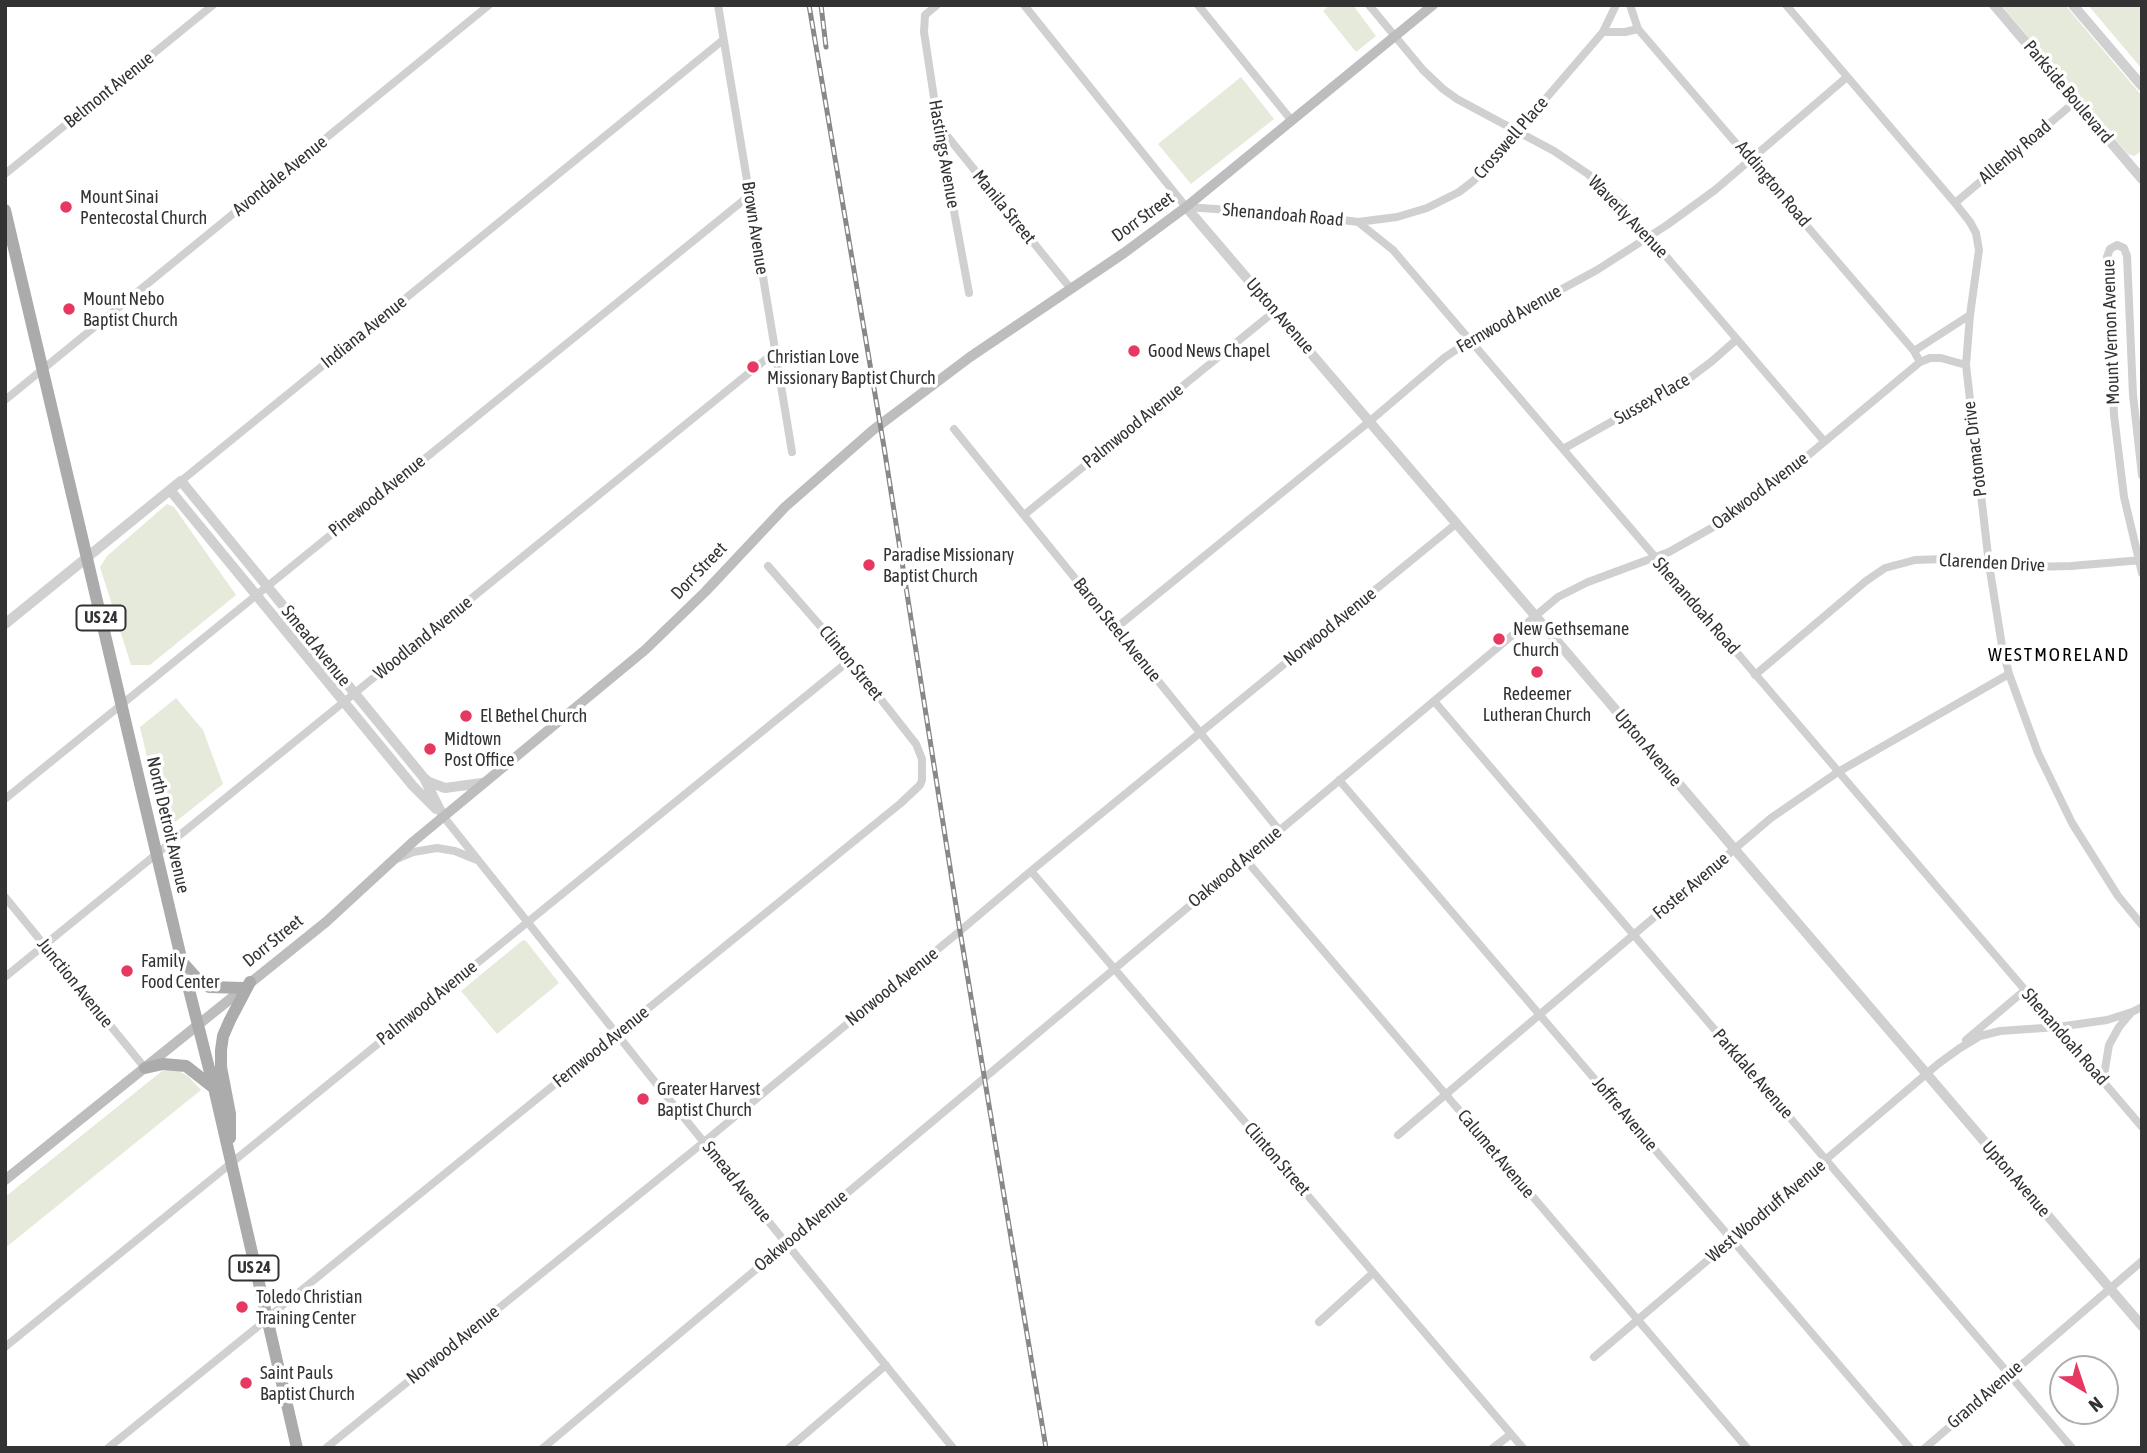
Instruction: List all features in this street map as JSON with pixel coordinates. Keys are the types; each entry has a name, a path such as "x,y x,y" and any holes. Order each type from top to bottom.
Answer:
{"main road":[{"name":"Dorr Street","path":"5,1180 326,922 443,816 645,650 705,592 786,506 838,460 970,357 1124,253 1186,207 1433,5"},
{"name":"North Detroit Avenue","path":"5,209 297,1448"},
{"path":"182,962 201,983 209,987 246,985 223,1036 221,1050 221,1067 230,1114 230,1159"},
{"path":"145,1068 163,1064 186,1066 214,1088"}],"street":[{"name":"Belmont Avenue","path":"5,174 213,5"},
{"name":"Avondale Avenue","path":"5,400 489,5"},
{"name":"Brown Avenue","path":"718,5 792,452"},
{"name":"Hastings Avenue","path":"937,5 925,15 924,32 937,124 969,293"},
{"name":"Upton Avenue","path":"1024,5 1186,207 2142,1326"},
{"path":"1198,5 1292,121"},
{"name":"Waverly Avenue","path":"1369,5 1423,71 1443,89 1554,151 1588,174 1623,206 1824,441"},
{"name":"Crosswell Place","path":"1358,222 1412,213 1459,192 1493,163 1603,32 1616,5"},
{"name":"Addington Road","path":"1630,5 1639,29 1752,159 1914,351 1920,362"},
{"name":"Potomac Drive","path":"1786,5 1955,203 1970,222 1977,239 1978,256 1966,365 1989,564 2002,646 2009,674 2038,752 2072,823 2118,896 2142,925"},
{"name":"Parkside Boulevard","path":"1994,5 2076,102 2138,167 2142,179"},
{"path":"2073,5 2142,86"},
{"path":"1603,32 1639,29"},
{"name":"Indiana Avenue","path":"5,624 723,40"},
{"name":"Fernwood Avenue","path":"1116,628 1370,421 1433,366 1468,340 1597,270 1699,202 1847,77"},
{"name":"Allenby Road","path":"1955,203 2076,102"},
{"name":"Manila Street","path":"937,124 1071,289"},
{"name":"Pinewood Avenue","path":"5,799 750,195"},
{"name":"Shenandoah Road","path":"1186,207 1304,215 1358,222 1392,250 2142,1127"},
{"name":"Mount Vernon Avenue","path":"2142,475 2136,441 2127,256 2124,248 2117,245 2110,249 2107,257 2112,384 2120,470 2142,573"},
{"name":"Palmwood Avenue","path":"1024,515 1275,311"},
{"path":"1914,351 1970,314"},
{"name":"Sussex Place","path":"1563,449 1691,377 1736,340"},
{"name":"Woodland Avenue","path":"5,978 776,351"},
{"path":"1920,362 1941,358 1966,365"},
{"name":"Oakwood Avenue","path":"543,1448 1535,615 1571,589 1690,541 1730,517 1763,493 1920,362"},
{"name":"Baron Steel Avenue","path":"954,429 1279,830"},
{"name":"Smead Avenue","path":"181,481 424,778 443,816"},
{"name":"Smead Avenue","path":"170,490 413,786 443,816 954,1448"},
{"name":"Norwood Avenue","path":"326,1448 704,1142 1457,523"},
{"name":"Clarenden Drive","path":"1755,675 1885,568 1915,560 1944,559 2031,567 2140,561"},
{"name":"Clinton Street","path":"768,566 849,660 916,744 922,766"},
{"name":"Palmwood Avenue","path":"5,1347 230,1159 849,660"},
{"name":"Foster Avenue","path":"1398,1135 1772,818 1838,772 2009,674"},
{"name":"Parkdale Avenue","path":"1434,701 2072,1448"},
{"name":"Fernwood Avenue","path":"108,1448 916,791 922,780 922,766"},
{"path":"424,778 445,788 482,783"},
{"name":"Joffre Avenue","path":"1339,780 1910,1448"},
{"path":"393,860 413,852 437,848 455,851 478,860"},
{"name":"Calumet Avenue","path":"1245,859 1748,1448"},
{"name":"Clinton Street","path":"1031,871 1523,1448"},
{"name":"Junction Avenue","path":"5,897 145,1068"},
{"name":"West Woodruff Avenue","path":"1594,1357 2025,990"},
{"name":"West Woodruff Avenue","path":"1938,1064 1980,1036 2000,1031 2106,1020 2142,1007"},
{"name":"West Woodruff Avenue","path":"2104,1081 2109,1045 2119,1027 2133,1012"},
{"name":"Grand Avenue","path":"1925,1448 2142,1261"},
{"path":"1319,1322 1373,1273"},
{"path":"789,1448 886,1365"},
{"path":"1493,1448 1511,1434"}],"shaded area":[{"path":"1330,5 1353,5 1376,36 1356,52 1323,11"},
{"path":"2001,5 2065,5 2142,96 2142,151 2134,156 2128,154"},
{"path":"2088,5 2142,5 2142,69"},
{"path":"1241,77 1274,119 1191,184 1158,144"},
{"path":"167,504 174,507 236,595 150,665 131,665 100,567 107,556"},
{"path":"176,698 203,730 223,784 164,831 140,727"},
{"path":"523,940 559,983 497,1034 461,991"},
{"path":"175,1069 188,1076 201,1090 5,1248 5,1197 162,1071"}],"railway":[{"path":"809,5 884,447 960,931 1046,1448"},
{"path":"821,5 826,47"}],"place":[{"name":"Mount Sinai Pentecostal Church","path":"66,207"},
{"name":"Mount Nebo Baptist Church","path":"69,309"},
{"name":"Good News Chapel","path":"1134,351"},
{"name":"Christian Love Missionary Baptist Church","path":"753,367"},
{"name":"Paradise Missionary Baptist Church","path":"869,565"},
{"name":"New Gethsemane Church","path":"1499,639"},
{"name":"Redeemer Lutheran Church","path":"1537,672"},
{"name":"El Bethel Church","path":"466,716"},
{"name":"Midtown Post Office","path":"430,749"},
{"name":"Family Food Center","path":"127,971"},
{"name":"Greater Harvest Baptist Church","path":"643,1099"},
{"name":"Toledo Christian Training Center","path":"242,1307"},
{"name":"Saint Pauls Baptist Church","path":"246,1383"}],"district":[{"name":"WESTMORELAND","path":"2059,655"}]}
